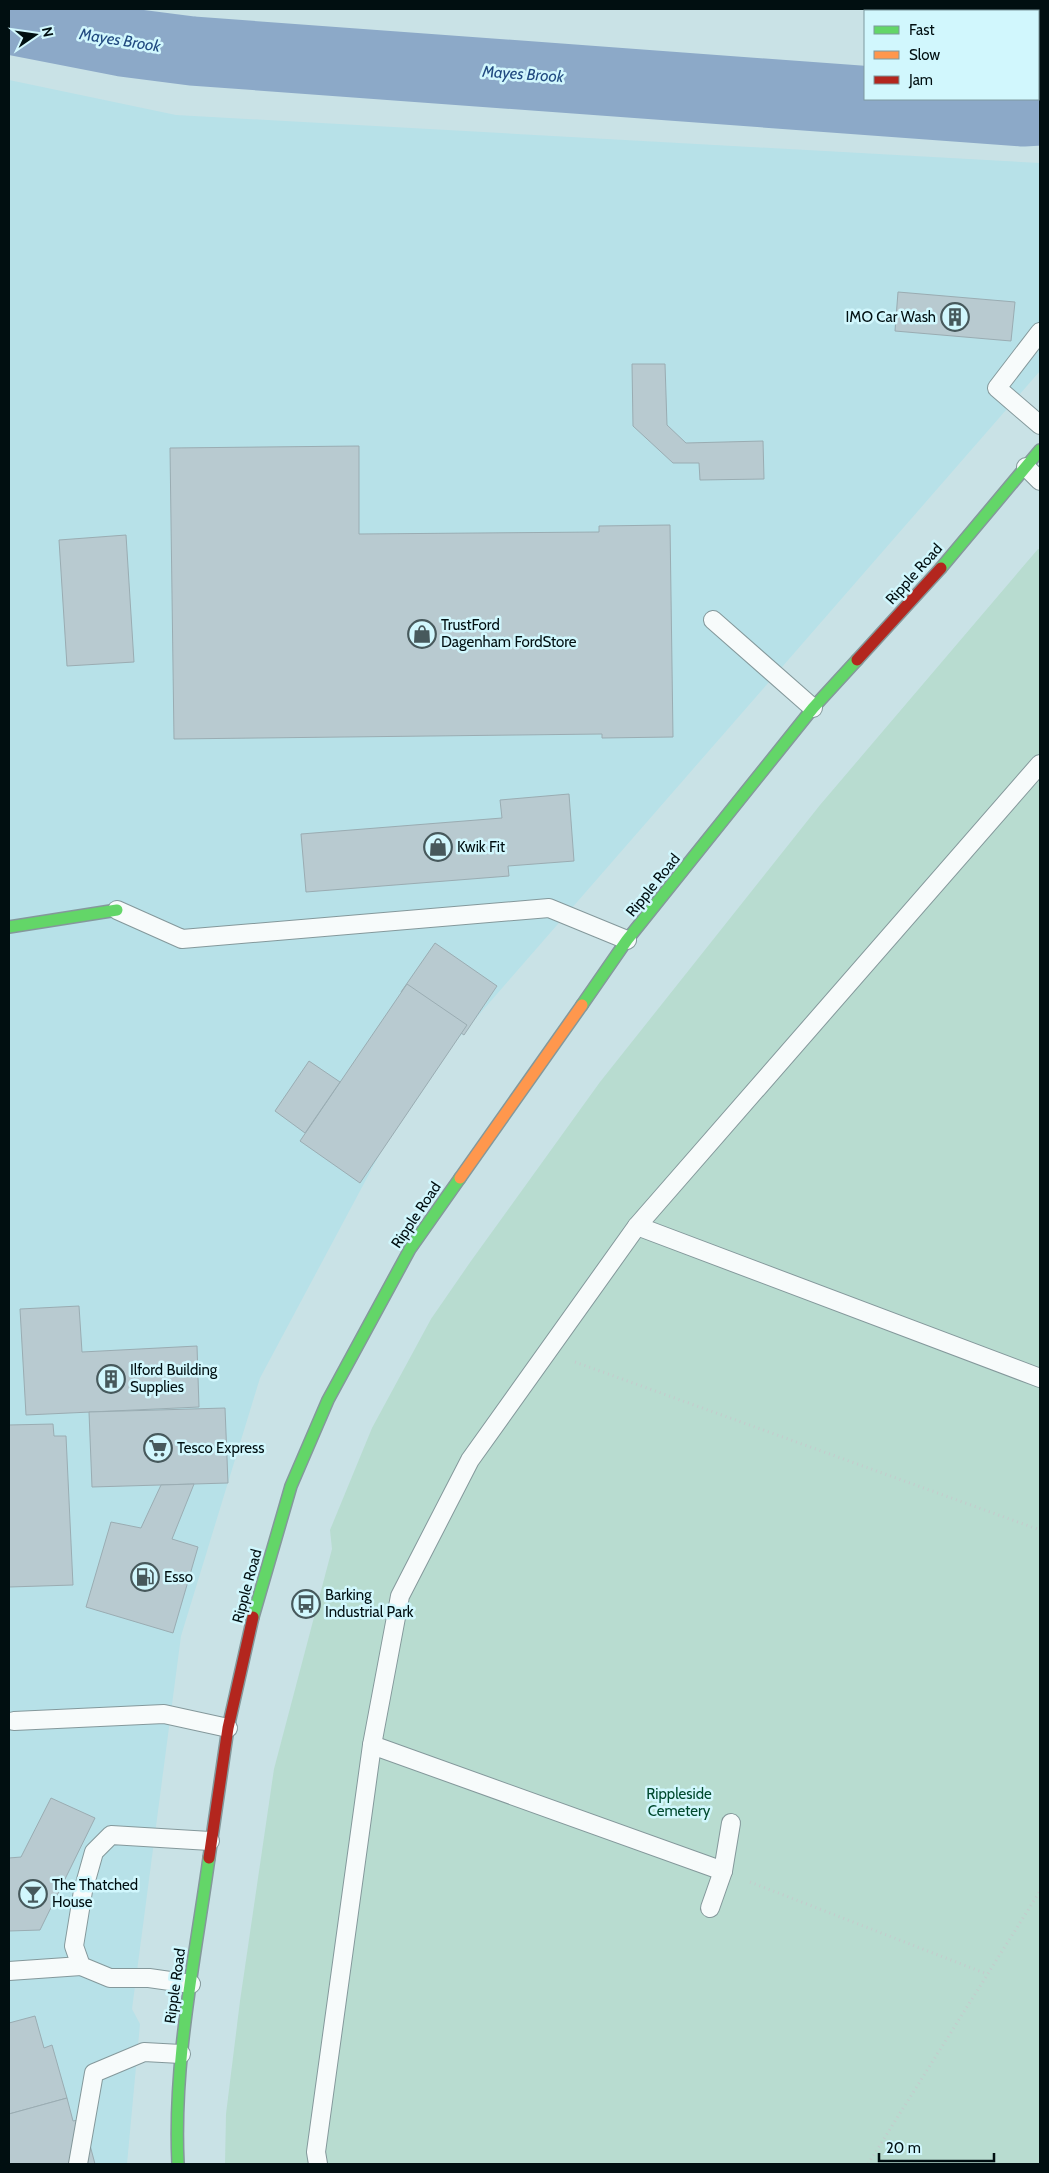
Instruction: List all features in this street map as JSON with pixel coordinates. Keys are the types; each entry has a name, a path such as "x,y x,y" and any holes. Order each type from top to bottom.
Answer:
{"main road":[{"name":"Ripple Road","path":"178,2164 176,2122 181,2054 210,1841 228,1728 260,1588 291,1486 328,1400 410,1249 628,940 813,708 946,562 1040,450"},
{"path":"9,927 117,910"}],"lane":[{"path":"1040,332 998,388 1040,424"},
{"path":"1026,467 1040,481"},
{"path":"714,620 813,708"},
{"path":"318,2164 316,2152 372,1745 400,1596 470,1460 637,1226 1040,764"},
{"path":"117,910 182,939 549,908 628,940"},
{"path":"637,1226 1040,1378"},
{"path":"14,1721 164,1714 228,1728"},
{"path":"372,1745 723,1871"},
{"path":"710,1908 723,1871 730,1823"},
{"path":"80,1966 74,1946 83,1891 94,1852 111,1835 210,1841"},
{"path":"9,1971 80,1966 110,1978 149,1978 190,1984"},
{"path":"78,2164 94,2073 144,2052 181,2054"}],"path":[{"path":"547,1351 1040,1530"},
{"path":"723,1871 987,1974"},
{"path":"868,2164 1040,1891"}],"shaded area":[{"path":"9,80 176,115 1040,163 1040,371 415,1088 260,1378 181,1636 132,2009 140,2024 127,2164 9,2164"}],"green space":[{"name":"Rippleside Cemetery","path":"1038,549 1040,549 1040,2164 225,2164 226,2114 240,2001 274,1769 332,1549 330,1530 372,1428 431,1319 600,1082 820,805"}],"building":[{"name":"IMO Car Wash","path":"898,292 1015,302 1011,341 895,331"},
{"path":"632,364 665,364 667,425 686,443 763,441 764,479 700,480 699,463 673,463 633,426"},
{"name":"TrustFord Dagenham FordStore","path":"359,446 359,534 599,532 599,526 670,525 673,737 602,738 602,734 174,739 170,448"},
{"path":"126,535 134,662 67,666 59,540"},
{"name":"Kwik Fit","path":"569,794 574,861 508,866 509,876 306,892 301,834 502,818 500,800"},
{"path":"435,943 497,986 464,1035 401,992"},
{"path":"407,984 467,1025 360,1183 300,1141"},
{"path":"309,1061 340,1082 305,1133 275,1111"},
{"name":"Ilford Building Supplies","path":"79,1306 82,1352 197,1346 199,1407 26,1415 20,1309"},
{"name":"Tesco Express","path":"225,1408 228,1483 92,1487 89,1412"},
{"path":"53,1424 54,1436 66,1436 73,1585 9,1587 9,1425"},
{"path":"194,1484 172,1539 198,1547 173,1633 86,1607 111,1522 141,1528 161,1485"},
{"name":"The Thatched House","path":"51,1798 95,1818 40,1930 9,1931 9,1858 21,1857"},
{"path":"35,2016 44,2048 52,2045 67,2098 9,2114 9,2023"},
{"path":"67,2098 73,2121 83,2119 95,2164 9,2164 9,2114"}],"waterway":[{"name":"Mayes Brook","path":"9,20 122,42 192,51 1023,112 1040,111"}],"traffic: fast":[{"path":"941,568 1040,450"},
{"path":"582,1005 627,940 813,708 857,660"},
{"path":"9,927 117,910"},
{"path":"253,1617 291,1486 328,1400 410,1249 460,1178"},
{"path":"178,2164 177,2125 182,2049 209,1858"}],"traffic: slow":[{"path":"460,1178 582,1005"}],"traffic: jam":[{"path":"857,660 941,568"},
{"path":"209,1858 228,1728 253,1617"}],"place":[{"name":"IMO Car Wash","path":"955,317"},
{"name":"TrustFord Dagenham FordStore","path":"422,634"},
{"name":"Kwik Fit","path":"438,847"},
{"name":"Ilford Building Supplies","path":"111,1379"},
{"name":"Tesco Express","path":"158,1448"},
{"name":"Esso","path":"145,1577"},
{"name":"Barking Industrial Park","path":"306,1604"},
{"name":"The Thatched House","path":"33,1894"}]}
